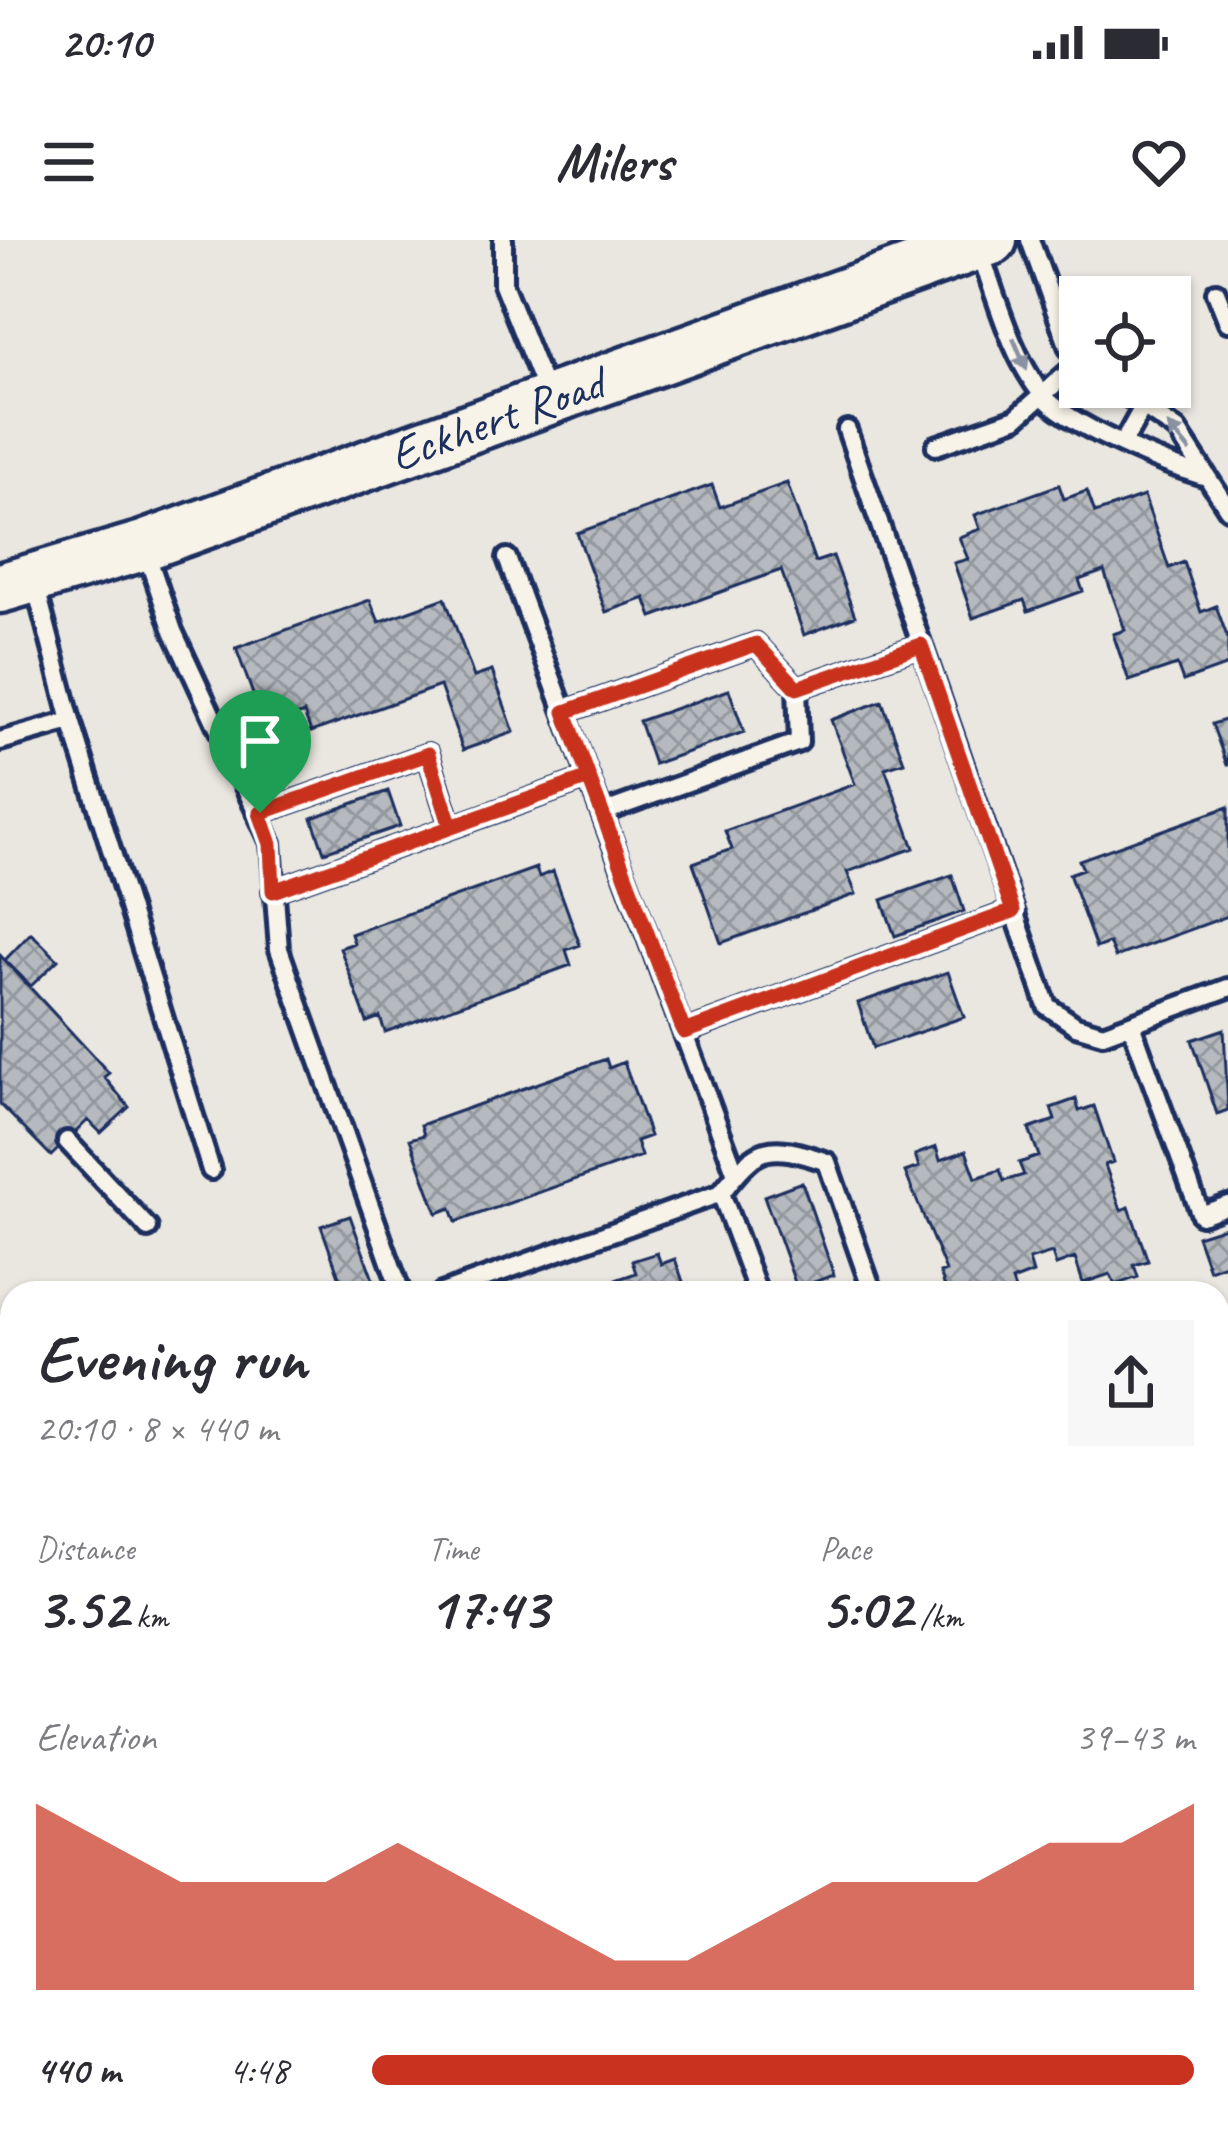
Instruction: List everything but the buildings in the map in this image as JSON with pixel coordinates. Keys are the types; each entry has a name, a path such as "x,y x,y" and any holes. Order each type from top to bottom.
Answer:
{"main road":[{"name":"Eckhert Road","path":"17,583 143,546 983,242"}],"lane":[{"path":"503,240 503,284 550,400"},
{"path":"1030,240 1059,320"},
{"path":"983,242 1026,370 1044,398 1160,464 1207,477"},
{"path":"1216,292 1228,322"},
{"path":"936,446 1016,418 1059,383"},
{"path":"1124,443 1142,408"},
{"path":"1144,408 1177,430 1227,502"},
{"path":"847,430 1047,1006 1076,1026 1103,1034 1228,988"},
{"path":"143,546 173,631 271,844 279,949 397,1281"},
{"path":"507,558 736,1174"},
{"path":"17,583 71,721 212,1170"},
{"path":"565,712 756,644 797,688 799,742 602,813"},
{"path":"797,688 921,645"},
{"path":"0,741 71,721"},
{"path":"260,813 428,754 451,827"},
{"path":"273,891 589,778"},
{"path":"684,1032 1013,911"},
{"path":"1131,1024 1201,1215 1228,1205"},
{"path":"67,1141 148,1228"},
{"path":"476,1281 722,1193 749,1156 782,1146 827,1162 869,1281"},
{"path":"722,1193 754,1281"}],"route":[{"path":"260,813 271,844 273,891 589,778 684,1032 1013,911 921,645 797,688 756,644 565,712 589,778 451,827 428,754 260,813"}]}
